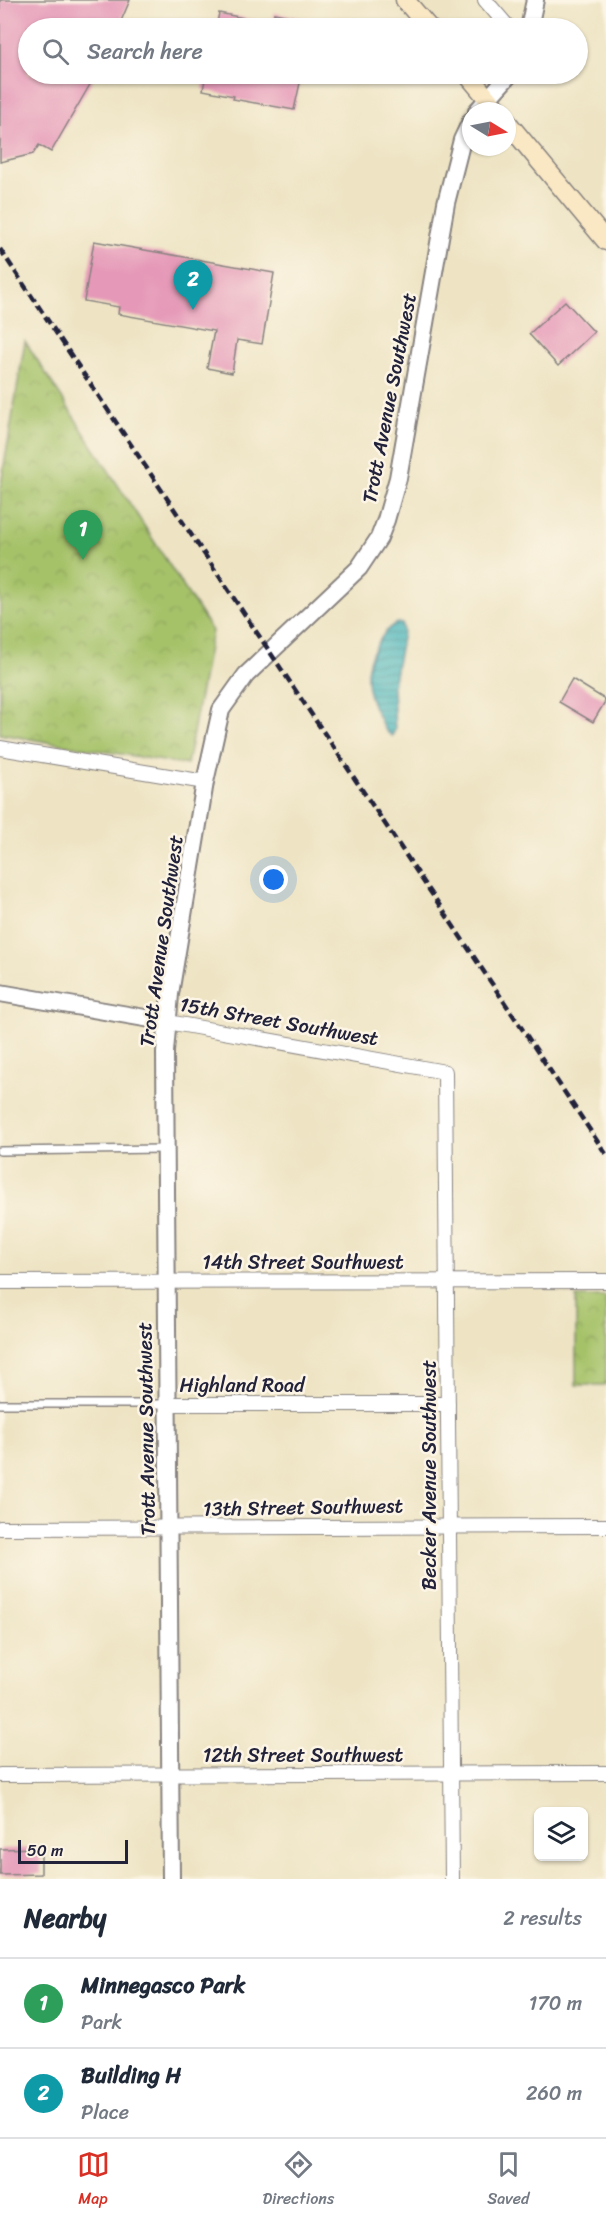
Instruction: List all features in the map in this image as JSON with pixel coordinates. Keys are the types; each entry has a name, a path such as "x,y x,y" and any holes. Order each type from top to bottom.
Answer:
{"main road":[{"path":"405,0 420,18"},
{"path":"473,84 484,102"},
{"path":"516,133 606,241"}],"street":[{"path":"485,0 500,18"},
{"path":"532,18 535,0"},
{"path":"490,102 503,84"},
{"name":"Trott Avenue Southwest","path":"171,1879 165,1149 168,1022 206,782 219,716 235,688 359,568 379,538 399,469 446,203 462,140"},
{"path":"0,748 206,782"},
{"name":"15th Street Southwest","path":"0,993 445,1071"},
{"name":"Becker Avenue Southwest","path":"445,1071 452,1879"},
{"name":"14th Street Southwest","path":"0,1282 606,1281"},
{"name":"Highland Road","path":"167,1404 448,1404"},
{"name":"13th Street Southwest","path":"0,1528 606,1526"},
{"name":"12th Street Southwest","path":"0,1775 606,1773"}],"lane":[{"path":"0,1151 165,1149"},
{"name":"Highland Road","path":"0,1404 167,1404"}],"green space":[{"path":"25,341 212,631 187,765 0,734 0,490"},
{"path":"576,1297 606,1297 606,1385 576,1385"}],"water":[{"path":"397,623 402,624 403,633 393,686 395,730 392,736 383,726 374,708 368,689 367,671 378,643 388,629"}],"building":[{"path":"0,0 130,0 122,18 18,18 18,84 90,84 51,152 39,145 33,154 0,162"},
{"path":"219,13 244,18 218,18"},
{"path":"274,13 300,18 273,18"},
{"path":"204,84 300,84 294,110 233,99 234,96 203,90"},
{"path":"94,241 274,273 262,344 237,340 232,373 207,368 214,331 118,314 119,307 84,301"},
{"path":"565,301 594,332 558,366 529,334"},
{"path":"572,679 606,700 593,722 559,702"},
{"path":"41,1848 41,1874 0,1875 0,1849"}],"railway":[{"path":"0,249 606,1154"}],"place":[{"name":"Building H","path":"193,310"},
{"name":"Minnegasco Park","path":"83,560"}]}
